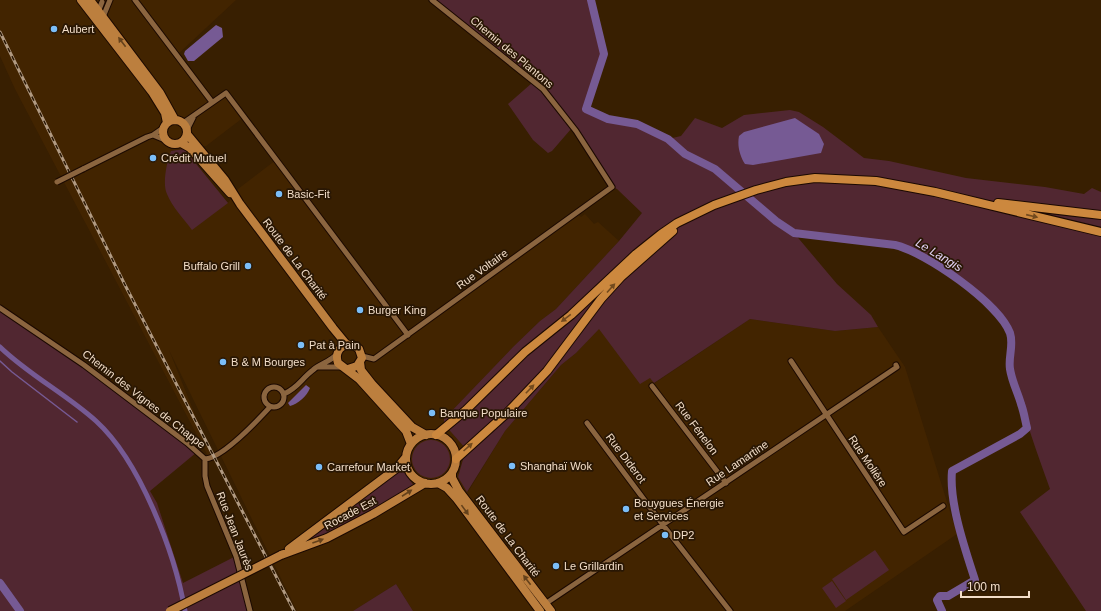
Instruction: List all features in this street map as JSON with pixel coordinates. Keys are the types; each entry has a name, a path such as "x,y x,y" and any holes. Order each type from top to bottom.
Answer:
{"highway":[{"path":"436,435 476,401 525,352 571,315 636,254 661,234 694,215 756,190 800,180 845,178 876,181 1101,232"},
{"path":"953,198 1060,212 1101,215"},
{"path":"456,459 508,412 548,371 596,306 621,277 647,253 694,215"}],"main road":[{"name":"Route de La Charité","path":"82,0 99,25 152,92 165,113 225,180 240,204 333,328 341,349"},
{"name":"Route de La Charité","path":"89,0 160,93 177,126"},
{"path":"177,126 181,143 172,144 165,140 163,134 177,126"},
{"name":"Route de La Charité","path":"181,143 190,148 240,204"},
{"path":"411,444 406,431 337,361 341,349 356,346 361,359 361,370 365,376 412,427 426,435"},
{"path":"345,368 355,368 361,359"},
{"path":"426,435 436,435 450,444 456,459 452,473 448,478 438,483 425,483 418,481 409,471 406,457 411,444 418,438 426,435"},
{"name":"Rocade Est","path":"281,555 397,468 406,457"},
{"name":"Route de La Charité","path":"452,473 452,478 459,491 543,607"},
{"name":"Rocade Est","path":"170,611 281,555 327,538 373,514 425,483"},
{"name":"Route de La Charité","path":"438,483 448,488 543,607 551,611"}],"street":[{"path":"89,0 106,1"},
{"path":"135,0 212,102"},
{"name":"Chemin des Plantons","path":"432,0 543,89 576,131 612,187"},
{"path":"100,14 106,1"},
{"path":"99,25 100,14 106,1"},
{"path":"57,182 142,138 153,136 177,126 194,117 226,93 408,335"},
{"path":"177,126 194,117"},
{"path":"153,136 165,140"},
{"name":"Rue Voltaire","path":"361,359 374,359 612,187"},
{"name":"Chemin des Vignes de Chappe","path":"0,308 84,365 187,443 205,459 218,454 232,444 270,407"},
{"path":"284,394 295,388 314,369 332,360 341,349"},
{"name":"Rue Molière","path":"790,362 904,532 943,506"},
{"name":"Rue Lamartine","path":"543,607 897,367 896,365"},
{"path":"319,367 345,368"},
{"name":"Rue Fénelon","path":"652,386 726,483"},
{"path":"276,387 284,394 282,404 276,407 270,407 264,399 267,390 276,387"},
{"name":"Rue Diderot","path":"587,423 663,525 730,611"},
{"name":"Rue Jean Jaurès","path":"205,459 205,476 207,486 236,556 250,611"}],"shaded area":[{"path":"0,0 78,0 125,65 159,94 164,90 96,0 236,0 177,55 212,102 226,93 244,117 206,146 171,151 228,203 238,189 276,160 410,333 576,213 581,217 585,214 594,224 598,222 619,241 556,309 540,321 513,347 444,419 447,427 466,449 458,472 468,492 505,431 561,365 576,353 599,328 655,383 750,319 835,331 878,327 905,367 957,534 845,611 413,611 396,584 353,611 297,611 169,350 212,457 209,458 15,89 0,56"},
{"path":"432,0 591,0 604,54 586,109 608,119 637,124 668,139 681,136 695,118 722,128 744,115 790,110 799,112 823,127 864,158 889,161 966,178 1045,187 1084,194 1092,188 1101,192 1101,611 1086,611 1020,512 1050,489 1010,371 1009,361 1011,337 1009,332 1002,320 990,306 959,280 924,258 895,245 794,233 837,284 871,315 878,327 835,331 750,319 654,383 650,378 640,384 599,329 576,353 561,365 505,431 467,492 458,477 466,449 444,424 444,419 513,347 540,321 556,309 619,241 642,213 617,189 612,187 550,97"},
{"path":"216,25 222,28 223,37 194,61 188,61 184,54 185,51"},
{"path":"532,83 549,98 571,129 552,151 548,153 533,140 508,104"},
{"path":"795,118 819,134 824,144 821,153 753,165 745,164 739,151 739,136 744,132"},
{"path":"184,149 228,203 192,230 172,204 167,194 165,184 167,166 171,151"},
{"path":"0,308 84,365 197,452 150,491 157,503 183,583 236,556 250,611 0,611"},
{"path":"306,385 310,388 307,394 299,402 290,406 288,403"},
{"path":"427,440 435,440 445,445 449,452 449,466 445,473 435,478 427,478 417,473 415,470 412,463 412,455 417,445 420,443"},
{"path":"401,468 414,486 381,507 313,542 310,536"},
{"path":"875,550 889,570 846,600 832,579"},
{"path":"832,581 846,601 836,608 822,588"},
{"path":"396,584 413,611 353,611"}],"waterway":[{"name":"Le Langis","path":"591,0 604,54 586,109 608,119 637,124 668,139 685,154 715,169 776,221 794,233 895,245 924,257 960,280 977,294 992,308 1003,321 1010,333 1010,369 1027,428 1020,434 952,471 955,511 975,580 948,596 940,596 937,600 942,611"},
{"path":"0,347 23,367 96,421 112,438 127,459 141,483 164,536 173,562 185,611"},
{"path":"0,361 77,422"},
{"path":"0,583 20,611"}],"railway":[{"path":"0,32 125,285 294,611"}],"place":[{"name":"Aubert","path":"54,29"},
{"name":"Crédit Mutuel","path":"153,158"},
{"name":"Basic-Fit","path":"279,194"},
{"name":"Buffalo Grill","path":"248,266"},
{"name":"Burger King","path":"360,310"},
{"name":"Pat à Pain","path":"301,345"},
{"name":"B & M Bourges","path":"223,362"},
{"name":"Banque Populaire","path":"432,413"},
{"name":"Shanghaï Wok","path":"512,466"},
{"name":"Carrefour Market","path":"319,467"},
{"name":"Bouygues Énergie et Services","path":"626,509"},
{"name":"DP2","path":"665,535"},
{"name":"Le Grillardin","path":"556,566"}]}
